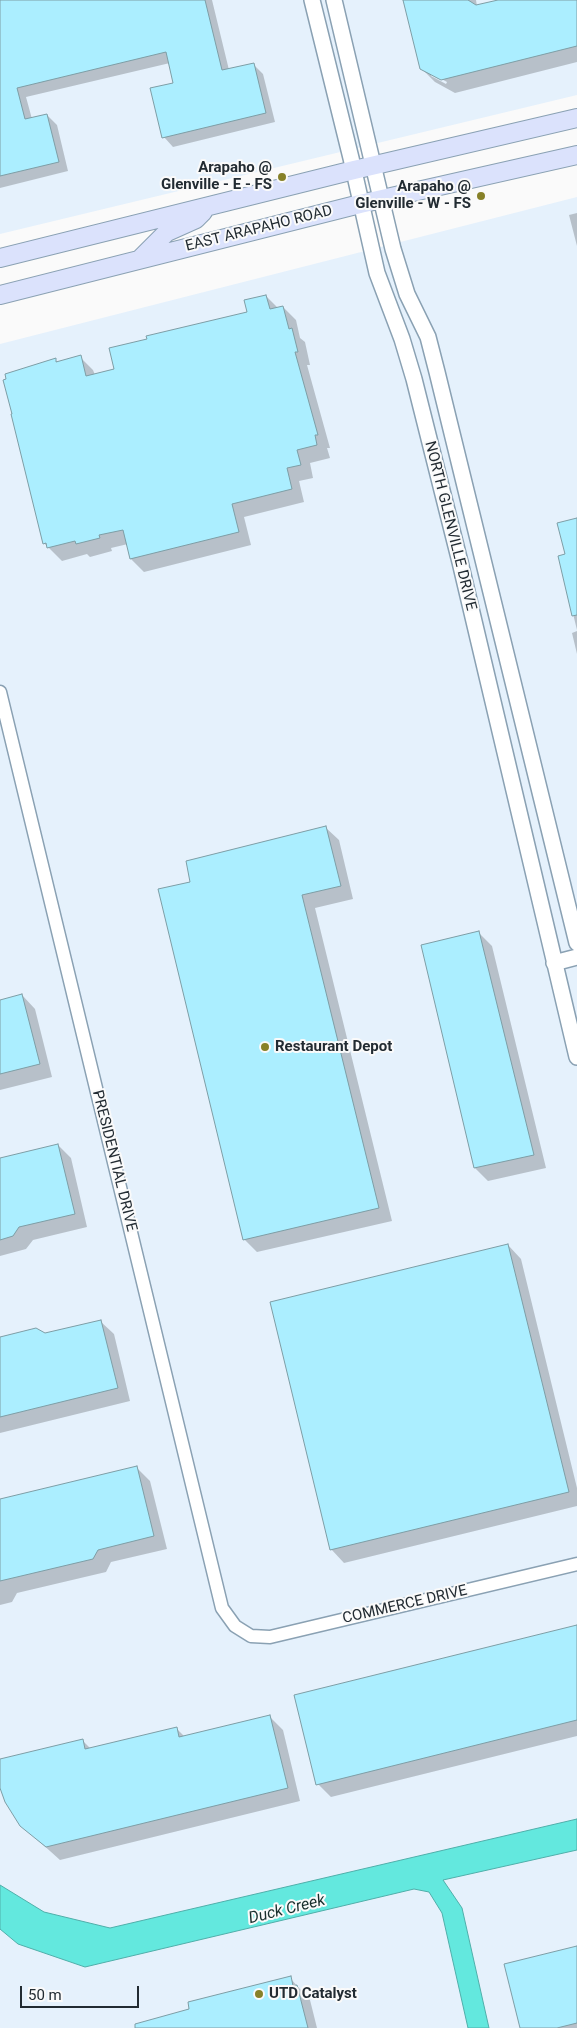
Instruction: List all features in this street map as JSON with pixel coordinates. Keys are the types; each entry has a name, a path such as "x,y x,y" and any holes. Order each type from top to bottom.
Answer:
{"main road":[{"path":"0,258 354,170 577,118"},
{"name":"EAST ARAPAHO ROAD","path":"0,295 360,204 577,155"},
{"path":"139,260 167,232 196,219 209,206"}],"street":[{"name":"NORTH GLENVILLE DRIVE","path":"312,0 377,273 402,339 414,379 460,562 577,1056"},
{"name":"NORTH GLENVILLE DRIVE","path":"334,0 396,258 407,294 428,337 577,943"},
{"path":"421,408 444,401"},
{"name":"PRESIDENTIAL DRIVE","path":"0,692 222,1608 235,1626"},
{"path":"501,736 525,731"},
{"path":"510,772 534,766"},
{"path":"554,963 577,957"},
{"name":"COMMERCE DRIVE","path":"235,1626 251,1636 270,1637 577,1564"}],"shaded area":[{"path":"0,0 577,0 577,95 0,234"},
{"path":"577,197 577,2028 0,2028 0,344"}],"water":[{"name":"Duck Creek","path":"577,1819 577,1850 443,1880 462,1908 489,2028 468,2028 442,1913 429,1892 414,1889 85,1967 18,1944 0,1929 0,1885 44,1912 110,1928"}],"building":[{"path":"0,0 205,0 222,70 254,63 266,113 162,138 150,88 173,83 166,52 17,88 25,119 47,114 59,162 0,176"},
{"path":"403,0 468,0 476,5 498,0 577,0 577,46 441,80 420,69"},
{"path":"266,295 270,309 283,306 289,329 292,328 298,352 295,352 318,435 315,435 317,445 297,450 301,465 287,468 292,489 232,504 239,532 130,559 123,530 99,535 100,538 76,544 75,541 47,548 46,543 43,544 11,414 3,380 6,379 5,374 56,358 56,362 81,355 86,376 114,369 109,348 147,339 146,336 247,312 244,300"},
{"path":"577,518 577,615 572,616 558,556 565,554 557,523"},
{"path":"326,826 341,886 302,895 379,1208 243,1240 158,889 190,882 186,861"},
{"path":"479,931 534,1155 474,1168 421,945"},
{"path":"22,994 40,1064 0,1074 0,1000"},
{"path":"58,1144 75,1214 19,1227 13,1236 0,1240 0,1158"},
{"path":"508,1244 569,1492 330,1550 270,1302"},
{"path":"101,1320 118,1388 0,1417 0,1337 36,1328 45,1333"},
{"path":"137,1466 154,1536 98,1550 93,1559 0,1581 0,1499"},
{"path":"577,1625 577,1720 316,1785 294,1695"},
{"path":"270,1715 288,1788 46,1847 20,1826 5,1802 0,1788 0,1759 83,1739 85,1749 177,1727 179,1737"},
{"path":"577,1946 577,2023 557,2028 520,2028 504,1964"},
{"name":"UTD Catalyst","path":"291,1976 293,1986 297,1985 308,2028 135,2028 135,2024 189,2009 188,2002"}],"place":[{"name":"Arapaho @ Glenville - E - FS","path":"282,177"},
{"name":"Arapaho @ Glenville - W - FS","path":"481,196"},
{"name":"Restaurant Depot","path":"265,1047"},
{"name":"UTD Catalyst","path":"259,1994"}]}
